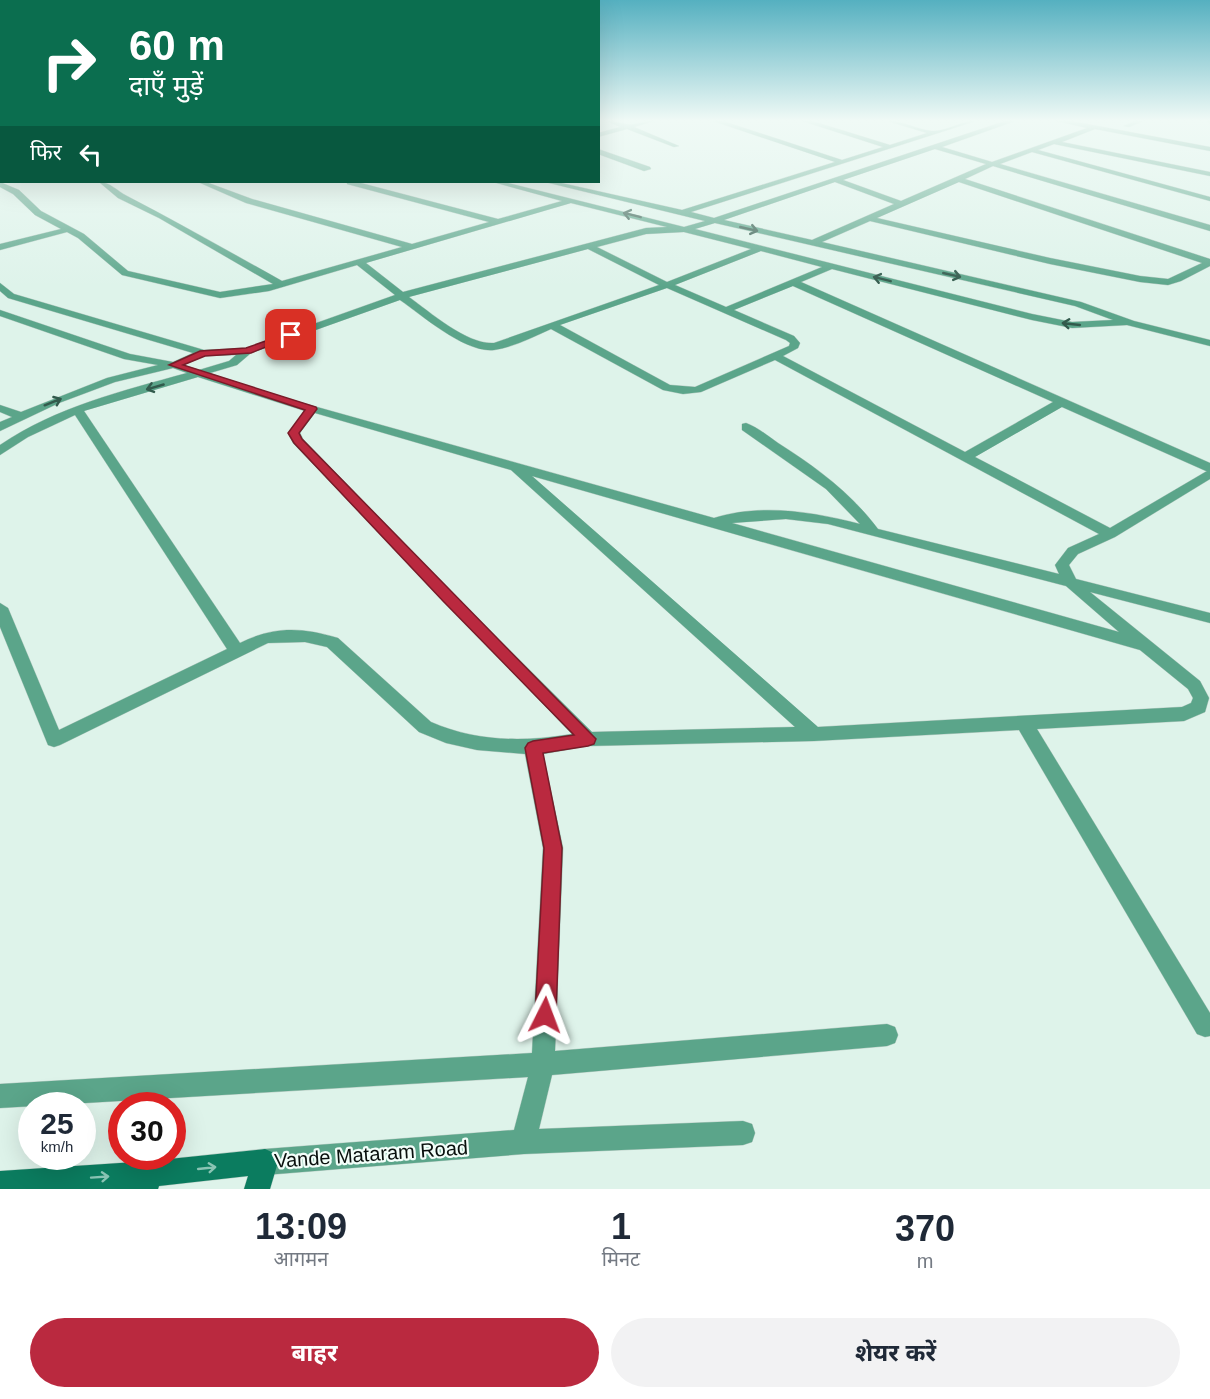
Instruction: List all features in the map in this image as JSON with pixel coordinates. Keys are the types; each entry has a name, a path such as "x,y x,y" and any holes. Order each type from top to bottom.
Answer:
{"main road":[{"name":"Vande Mataram Road","path":"0,1184 148,1182 265,1162"},
{"path":"257,1189 265,1162"}],"street":[{"path":"646,231 658,222 681,213 798,175"},
{"path":"0,427 20,416 111,380 174,365 203,353 247,351 401,296 646,231 688,229 850,175"},
{"path":"813,243 966,175"},
{"path":"1035,175 1210,228"},
{"path":"1124,175 1210,199"},
{"path":"1144,181 1155,177"},
{"path":"958,179 1209,262"},
{"path":"836,180 901,204"},
{"path":"103,183 121,196 162,216 281,285"},
{"path":"204,183 249,201 413,247"},
{"path":"354,183 499,222"},
{"path":"501,183 1042,319 1072,325 1130,323"},
{"path":"553,183 1078,304 1130,323 1210,343"},
{"path":"0,184 16,192 38,213 81,236 125,273 220,295 250,293 281,285 572,200"},
{"path":"868,218 1050,261 1140,279 1168,282 1186,276 1209,262"},
{"path":"0,247 69,229"},
{"path":"552,325 667,388 683,391 697,390 793,348 795,343 790,338 667,285 591,247"},
{"path":"359,262 401,296 472,344 485,347 496,346 667,285 761,248"},
{"path":"726,310 832,266"},
{"path":"792,282 1210,468"},
{"path":"0,286 10,296 233,363"},
{"path":"0,313 128,357 174,365 312,409 1148,646"},
{"path":"0,451 37,428 77,409 233,363 247,351"},
{"path":"776,356 1110,534"},
{"path":"966,457 1062,402"},
{"path":"0,408 20,416"},
{"path":"77,409 237,651"},
{"path":"312,409 294,433 297,440 448,598 588,739"},
{"path":"746,427 825,481 854,506 873,531"},
{"path":"514,466 814,734"},
{"path":"0,608 54,740 266,637 304,636 332,642 391,698 425,726 446,736 477,743 533,748 588,739 814,734 1184,714 1199,708 1201,698 1194,685 1085,596 1072,583 1062,565 1073,551 1110,534 1210,474"},
{"path":"713,522 766,514 794,514 873,531 1210,618"},
{"path":"1024,723 1205,1026 1210,1025"},
{"path":"524,1142 543,1062 553,848 533,748"},
{"path":"0,1096 482,1068 887,1035"},
{"name":"Vande Mataram Road","path":"265,1162 524,1142 743,1133"}],"route":[{"path":"291,335 247,351 203,353 174,365 312,409 294,433 297,440 448,598 588,739 533,748 553,848 545,1015"}]}
